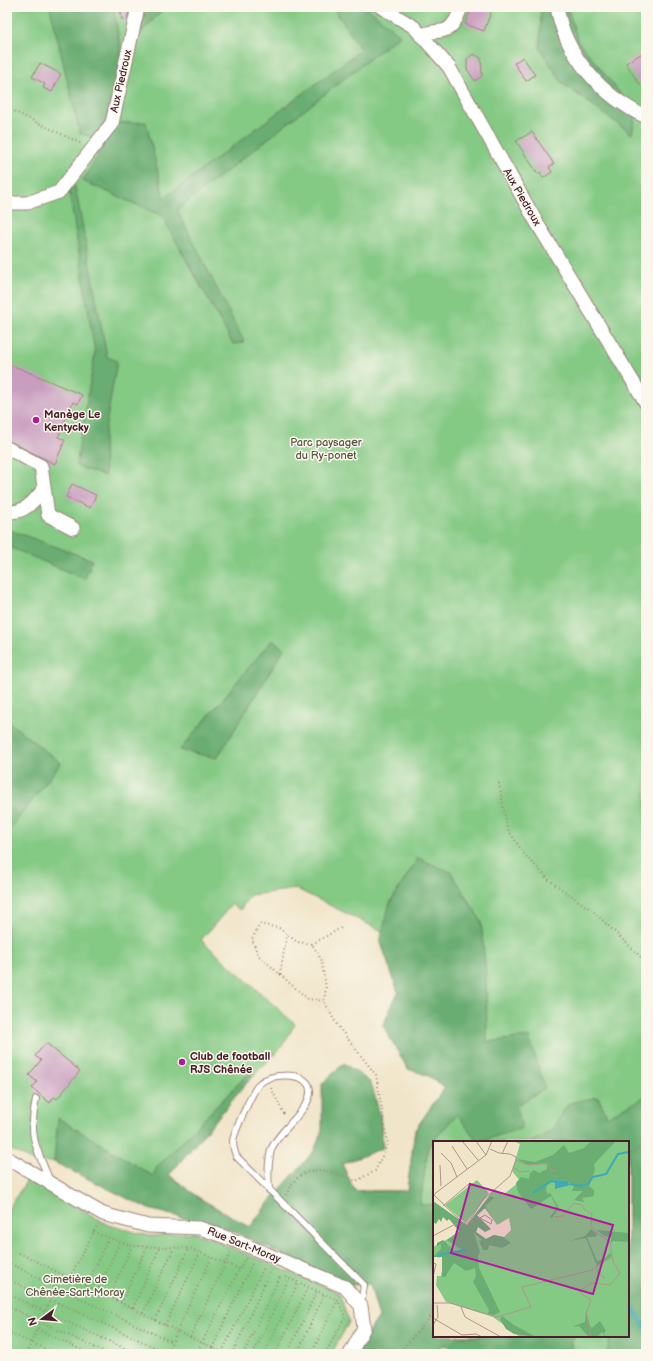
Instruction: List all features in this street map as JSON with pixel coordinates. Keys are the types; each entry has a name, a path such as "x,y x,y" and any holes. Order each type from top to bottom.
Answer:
{"street":[{"name":"Aux Piedroux","path":"7,203 28,203 59,192 112,123 138,7"},
{"name":"Aux Piedroux","path":"381,7 414,27 448,67 538,223 646,403"},
{"path":"421,36 427,32 443,31 452,25 459,15 460,7"},
{"path":"557,7 568,45 584,68 610,93 646,117"},
{"path":"7,448 41,466 43,490 48,515 73,528"},
{"path":"7,511 13,513 29,506 43,490"},
{"name":"Rue Sart-Moray","path":"7,1158 103,1214 148,1226 200,1228 236,1241 345,1287 361,1306"},
{"path":"352,1353 364,1328 361,1306"}],"lane":[{"path":"269,1190 268,1177 271,1151 277,1139 302,1111 308,1102 310,1093 308,1085 304,1079 289,1075 266,1079 254,1090 236,1130 233,1140 233,1148 236,1156 281,1203 364,1285 361,1306"},
{"path":"36,1099 32,1119 32,1138 52,1185"}],"path":[{"path":"7,108 92,148"},
{"path":"498,783 507,828 524,854 549,880 593,911 646,962"},
{"path":"324,1001 308,999 258,955 252,939 260,924 279,928 297,942 312,944 341,928"},
{"path":"280,974 287,934"},
{"path":"281,1203 296,1179 310,1170 326,1170 356,1181 368,1175 375,1171 388,1144 376,1075 337,1025 324,1001 326,987 321,959 312,944"},
{"path":"266,1087 270,1086 289,1124"},
{"path":"629,1154 646,1144"},
{"path":"70,1277 103,1214"},
{"path":"93,1232 132,1246 188,1248 239,1270"},
{"path":"87,1286 108,1238"},
{"path":"190,1337 236,1241"},
{"path":"97,1291 120,1242"},
{"path":"108,1297 132,1246"},
{"path":"121,1303 147,1247"},
{"path":"132,1309 160,1247"},
{"path":"143,1314 174,1248"},
{"path":"155,1320 188,1248"},
{"path":"19,1253 226,1354"},
{"path":"165,1325 200,1253"},
{"path":"7,1279 167,1354 211,1258"},
{"path":"197,1354 245,1258 338,1300 345,1317 324,1354"},
{"path":"7,1262 172,1342"},
{"path":"212,1348 254,1262"},
{"path":"222,1352 264,1267"},
{"path":"232,1354 271,1270"},
{"path":"26,1354 62,1274"},
{"path":"243,1354 281,1275"},
{"path":"253,1354 289,1278"},
{"path":"264,1354 299,1283"},
{"path":"275,1354 308,1287"},
{"path":"287,1354 317,1291"},
{"path":"7,1294 137,1354"},
{"path":"297,1354 324,1294"},
{"path":"311,1354 338,1300"},
{"path":"7,1306 109,1354"},
{"path":"398,1354 433,1313"},
{"path":"37,1329 90,1354"},
{"path":"7,1332 57,1354"},
{"path":"151,1354 154,1347"}],"green space":[{"name":"Parc paysager du Ry-ponet","path":"7,7 646,7 646,1354 467,1354 443,1345 436,1354 368,1354 358,1346 379,1317 370,1284 302,1190 407,1191 415,1130 445,1087 427,1075 408,1069 383,1026 398,992 382,931 297,889 250,895 240,910 232,904 201,940 295,1024 281,1048 251,1078 169,1175 199,1198 353,1286 230,1230 149,1209 54,1162 33,1161 7,1148 7,1064 10,1050 7,1048"},
{"path":"50,7 113,7 122,55 110,113 96,138 80,134"},
{"path":"141,7 165,7 138,36"},
{"path":"333,7 366,7 400,35 177,210 244,342 233,344 162,216 83,181 117,123 146,122 164,198 361,50"},
{"path":"541,7 567,7 578,41 636,113 632,134 562,83 540,48"},
{"path":"75,186 107,357 117,361 104,436 105,476 76,466 95,353 69,190"},
{"path":"7,529 92,560 85,579 7,546"},
{"path":"272,640 284,649 217,758 180,750"},
{"path":"7,721 61,763 7,833"},
{"path":"418,858 451,872 481,921 486,974 487,1042 529,1037 545,1088 516,1106 522,1128 477,1141 457,1114 428,1147 420,1205 433,1204 433,1337 574,1337 569,1354 467,1354 443,1345 436,1354 354,1354 379,1317 370,1284 349,1285 230,1230 149,1209 54,1162 58,1118 153,1176 157,1167 251,1071 251,1078 169,1175 199,1198 250,1227 269,1202 314,1151 322,1130 322,1084 344,1063 371,1083 380,1114 383,1148 342,1164 355,1191 407,1191 415,1130 445,1087 427,1075 408,1069 383,1026 398,992 380,940 390,903"},
{"path":"646,1096 646,1354 607,1354 610,1338 629,1337 629,1326 633,1324 629,1316 629,1141 533,1141 550,1132 569,1103 598,1097 607,1117"},
{"name":"Cimetière de Chênée-Sart-Moray","path":"29,1177 108,1225 150,1236 194,1232 339,1293 349,1322 331,1354 7,1354 7,1211"}],"building":[{"path":"120,7 130,7 127,19 122,20"},
{"path":"472,7 493,7 484,31 465,24"},
{"path":"646,51 646,80 639,84 626,63"},
{"path":"473,54 481,58 482,76 475,81 467,69 467,59"},
{"path":"523,57 535,75 526,81 514,63"},
{"path":"40,63 61,74 52,92 43,88 45,84 32,77"},
{"path":"532,132 554,164 549,167 552,172 543,178 540,172 538,174 516,141"},
{"name":"Manège Le Kentycky","path":"7,363 82,395 78,404 73,402 58,437 65,440 55,464 7,440"},
{"path":"72,484 96,495 90,508 66,497"},
{"path":"46,1043 80,1071 57,1099 54,1097 50,1103 32,1088 37,1082 29,1075 41,1060 35,1056"}],"waterway":[{"path":"629,1302 646,1329"}],"place":[{"name":"Manège Le Kentycky","path":"36,420"},
{"name":"Club de football RJS Chênée","path":"182,1062"}]}
